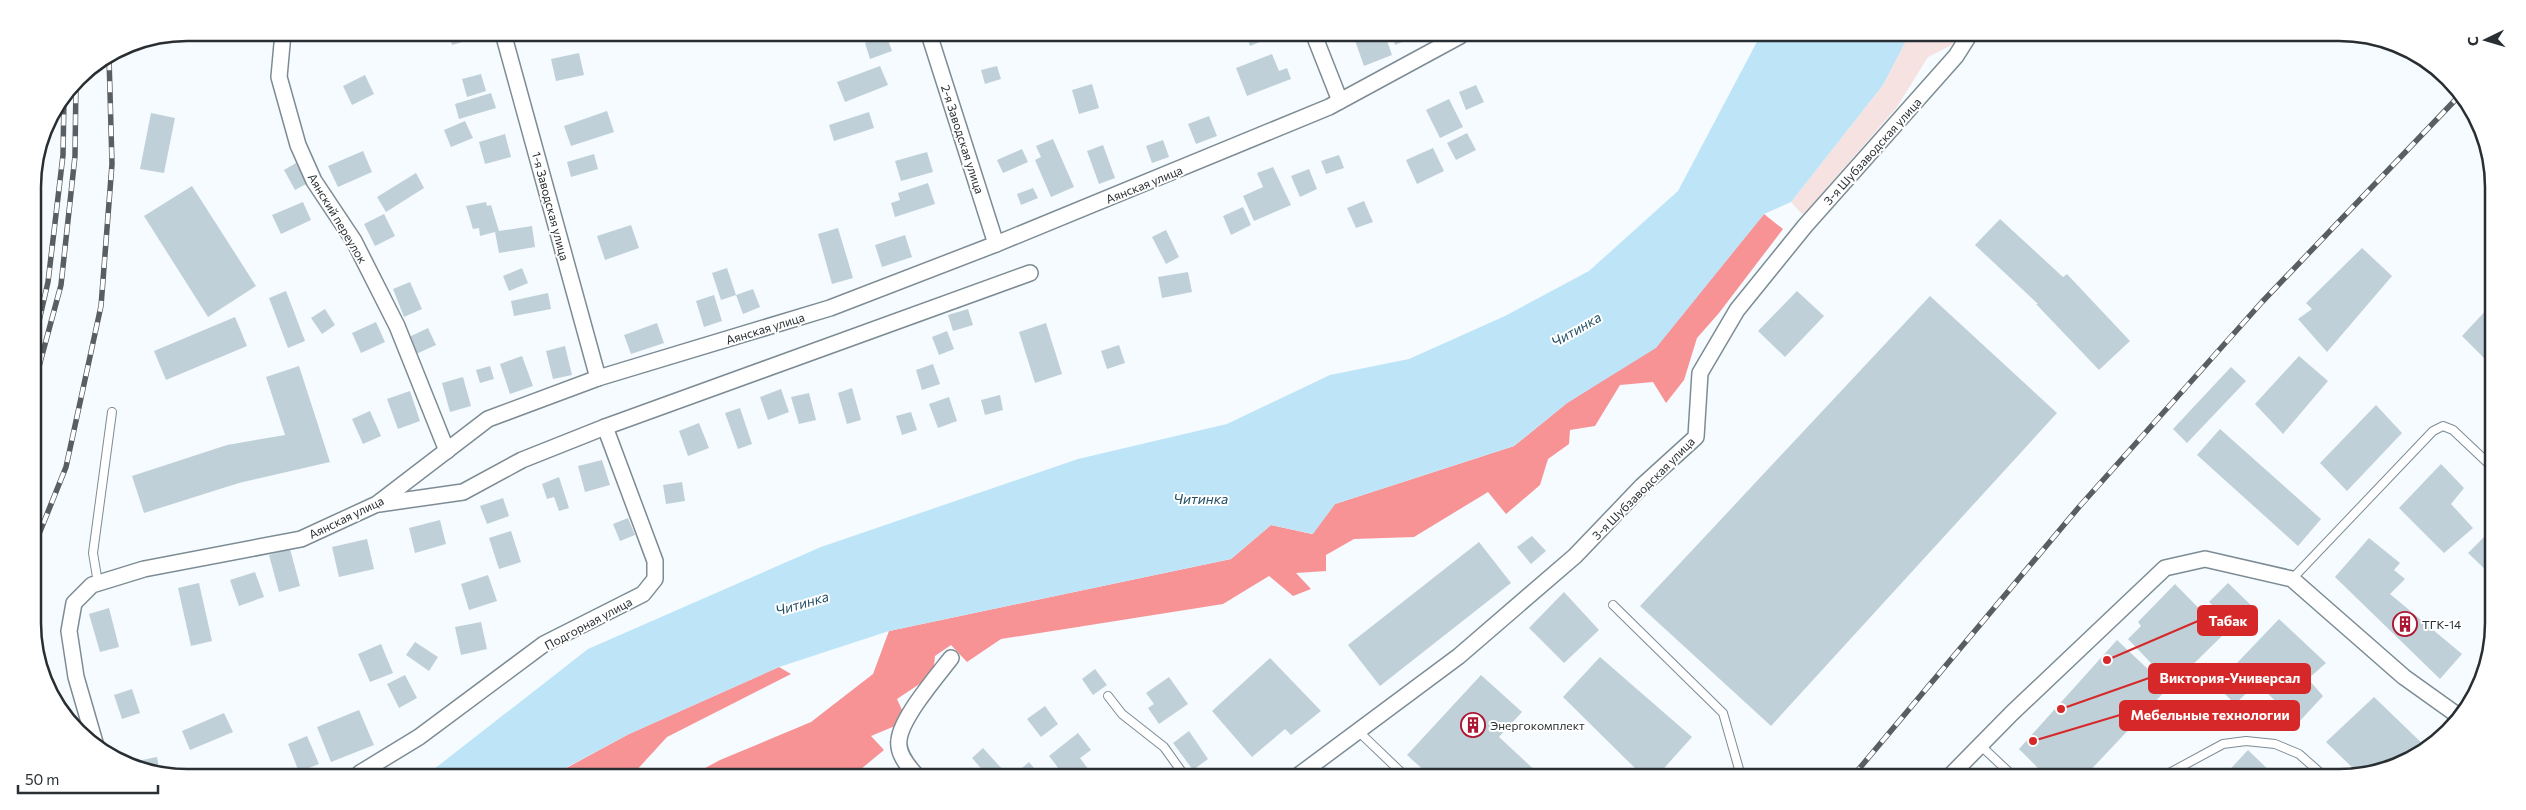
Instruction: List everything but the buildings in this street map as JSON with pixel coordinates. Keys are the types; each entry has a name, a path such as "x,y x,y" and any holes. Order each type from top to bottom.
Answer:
{"street":[{"name":"Аянский переулок","path":"282,41 279,77 298,145 314,181 354,241 397,326 447,451"},
{"name":"1-я Заводская улица","path":"505,41 598,378"},
{"name":"2-я Заводская улица","path":"931,41 996,244"},
{"path":"1316,41 1340,101"},
{"name":"Аянская улица","path":"93,734 76,676 69,631 74,602 92,585 144,569 301,539 378,504 488,419 598,378 830,308 996,244 1189,166 1340,101 1451,41"},
{"name":"3-я Шубзаводская улица","path":"1308,768 1467,650 1575,556 1642,486 1696,437 1700,373 1737,310 1805,226 1956,56 1965,41"},
{"path":"378,504 464,492 522,460 605,427 1030,273"},
{"name":"Подгорная улица","path":"367,769 419,736 544,644 643,594 655,579 654,561 605,427"},
{"path":"1958,768 2165,568 2204,559 2292,579 2404,677 2454,713"},
{"path":"910,769 903,760 899,740 912,709 951,658"}],"lane":[{"path":"98,583 93,553 112,412"},
{"path":"2292,579 2433,431 2443,426 2453,430 2485,460"},
{"path":"1613,604 1723,713 1739,768"},
{"path":"1108,696 1122,714 1164,747 1180,769"},
{"path":"1358,731 1397,768"},
{"path":"2178,768 2223,744 2246,741 2275,744 2299,754 2315,768"},
{"path":"1980,745 2005,768"}],"shaded area":[{"path":"1906,41 1954,41 1952,45 1928,57 1897,107 1803,215 1791,202 1883,85"},
{"path":"1764,214 1783,229 1719,313 1697,338 1684,380 1666,403 1653,382 1620,385 1595,426 1570,430 1569,444 1548,459 1540,485 1506,514 1488,492 1414,537 1354,539 1326,555 1326,571 1296,573 1311,589 1293,596 1269,576 1223,604 1001,639 967,662 951,645 935,656 933,675 897,699 907,721 871,736 884,750 861,769 704,769 720,760 811,722 873,674 889,631 1231,559 1271,525 1312,534 1335,504 1514,446 1567,403 1656,347"},
{"path":"779,667 791,674 667,737 638,769 565,769 629,734"}],"water":[{"name":"Читинка","path":"1757,41 1906,41 1883,85 1791,202 1764,214 1656,348 1567,403 1514,446 1335,504 1313,534 1271,525 1231,559 889,631 779,667 629,734 564,769 434,769 588,649 821,547 1078,459 1227,424 1330,375 1409,359 1505,316 1589,271 1678,191"}],"railway":[{"path":"41,529 66,467 101,306 112,164 109,64"},
{"path":"42,357 61,285 75,156 76,93"},
{"path":"1860,768 2079,507 2262,302 2455,100"},
{"path":"42,309 48,282 63,155 64,110"}],"place":[{"name":"ТГК-14","path":"2405,624"},
{"name":"Табак","path":"2107,660"},
{"name":"Виктория-Универсал","path":"2061,709"},
{"name":"Энергокомплект","path":"1473,725"},
{"name":"Мебельные технологии","path":"2033,741"}]}
